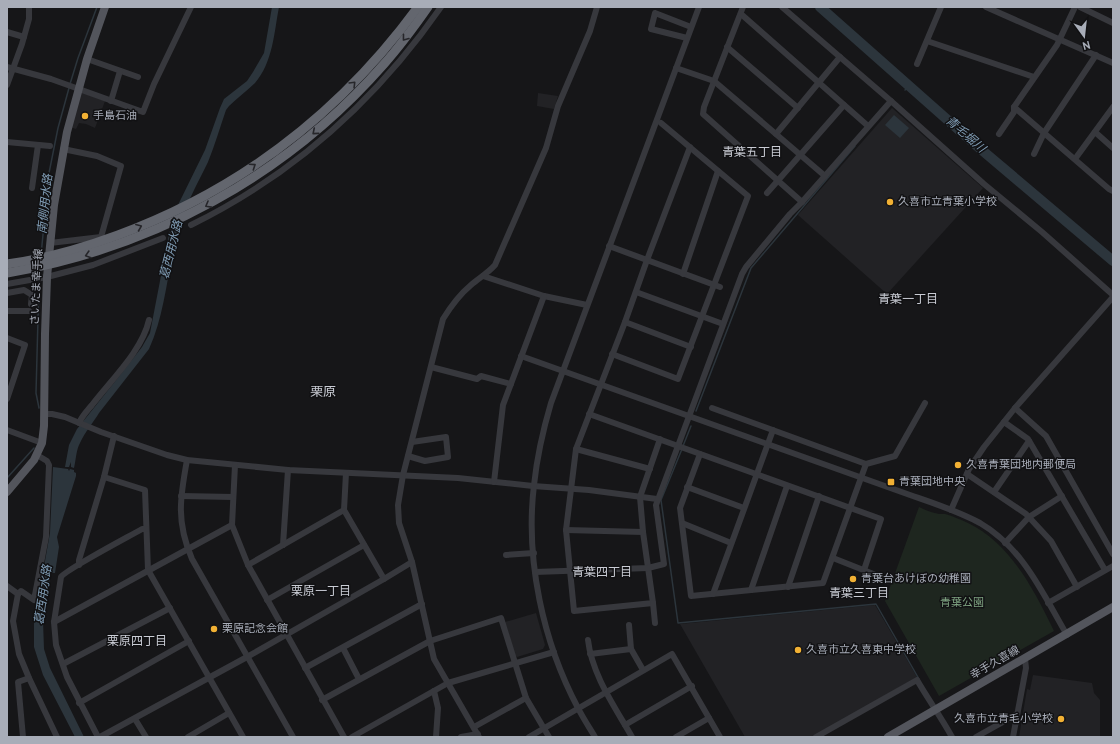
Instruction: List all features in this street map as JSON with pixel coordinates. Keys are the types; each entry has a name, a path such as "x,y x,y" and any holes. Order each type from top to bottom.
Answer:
{"highway":[{"path":"7,264 81,247 130,230 199,200 235,179 300,133 348,90 386,49 418,7"},
{"path":"7,273 62,262 115,246 186,216 234,189 288,154 335,113 383,65 428,7"}],"main road":[{"name":"さいたま幸手線","path":"7,492 37,455 42,443 47,277 50,243 63,149 78,89 105,7"},
{"name":"幸手久喜線","path":"888,737 1113,608"}],"street":[{"path":"7,84 10,68 24,37 29,19 28,7"},
{"path":"10,68 78,89 143,112 154,84 191,7"},
{"path":"191,225 256,188 319,143 379,84 410,49 441,7"},
{"path":"461,737 479,735 434,659 412,562 399,523 398,505 408,456 443,319 456,298 495,265 546,148 558,106 590,31 597,7"},
{"path":"595,737 578,708 554,652 543,616 535,572 532,521 534,486 541,438 551,403 699,7"},
{"path":"743,7 714,81 703,114 802,202"},
{"path":"782,7 984,184 1042,232 1113,296 1015,408 976,458 951,510"},
{"path":"917,64 941,7"},
{"path":"986,7 1113,63"},
{"path":"999,134 1014,112 1014,107 1060,40 1075,7"},
{"path":"1080,7 1113,23"},
{"path":"687,38 651,29 655,13 691,27"},
{"path":"741,14 868,126"},
{"path":"7,32 24,37"},
{"path":"927,41 1034,77"},
{"path":"727,47 798,108"},
{"path":"1034,154 1044,132 1096,55"},
{"path":"776,134 840,57"},
{"path":"87,59 138,77"},
{"path":"676,68 714,81 825,176"},
{"path":"110,101 120,71"},
{"path":"535,572 648,568 664,564 656,504 657,499 746,267 790,214 891,101"},
{"path":"767,193 844,105"},
{"path":"1014,107 1113,191"},
{"path":"1075,159 1113,107"},
{"path":"612,354 678,380 702,316 717,286 748,196 661,123"},
{"path":"1095,132 1113,148"},
{"path":"7,142 50,146"},
{"path":"32,188 38,145"},
{"path":"652,602 574,611 566,530 576,449 690,147"},
{"path":"50,243 101,237 121,166 97,156 63,149"},
{"path":"683,274 718,171"},
{"path":"7,284 47,277 93,265 163,238"},
{"path":"609,246 717,286"},
{"path":"483,276 544,296 587,305"},
{"path":"7,292 24,290 32,295 32,304"},
{"path":"636,292 723,324"},
{"path":"494,482 503,405 544,296"},
{"path":"7,312 29,311"},
{"path":"80,423 108,384 134,352 144,335 149,320"},
{"path":"625,322 691,347"},
{"path":"7,338 25,345 7,399"},
{"path":"521,356 861,477 951,510 981,524 1014,551 1032,574 1067,635"},
{"path":"431,367 476,379 481,376 511,384"},
{"path":"712,408 866,464 895,456 925,403"},
{"path":"1015,408 1046,436 1113,554"},
{"path":"44,414 57,414 90,428 167,455 187,460 288,470 404,475 494,482 589,490 657,499"},
{"path":"589,414 881,519 864,570"},
{"path":"1004,422 1028,439 1105,570"},
{"path":"7,430 42,443"},
{"path":"713,594 773,430"},
{"path":"79,564 114,436"},
{"path":"408,456 425,461 448,457 446,437 412,442"},
{"path":"655,622 640,497 660,439"},
{"path":"994,492 1029,441"},
{"path":"576,449 650,469"},
{"path":"700,454 680,508 691,596 823,583 866,464"},
{"path":"18,594 21,591 34,600 46,537 49,465 47,461 37,455"},
{"path":"187,460 181,496 181,525 188,549 192,559 293,737"},
{"path":"235,465 232,524 248,565 344,737"},
{"path":"283,545 288,470"},
{"path":"346,473 344,510 384,580"},
{"path":"967,474 1029,517 1051,541 1077,587"},
{"path":"104,477 144,490 148,570 243,737"},
{"path":"751,590 788,486"},
{"path":"687,487 744,508"},
{"path":"181,496 233,497"},
{"path":"788,587 819,496"},
{"path":"1005,543 1029,517 1062,496"},
{"path":"248,565 344,510"},
{"path":"682,523 731,543"},
{"path":"54,622 232,524"},
{"path":"146,529 142,529 79,564 61,576 54,622 56,645 67,677 79,703 99,737 135,719 247,657 384,580 412,562"},
{"path":"566,530 643,532"},
{"path":"267,600 364,545"},
{"path":"506,554 534,553"},
{"path":"833,558 881,577"},
{"path":"1048,603 1113,566"},
{"path":"7,586 18,594"},
{"path":"18,594 13,621 19,654 57,737"},
{"path":"305,668 422,604"},
{"path":"63,664 170,608"},
{"path":"322,700 430,641 502,618 526,698 549,737"},
{"path":"629,625 631,649 643,670"},
{"path":"588,640 590,654 606,692 632,737"},
{"path":"79,703 189,641"},
{"path":"343,648 359,679"},
{"path":"590,654 631,649"},
{"path":"352,737 448,683 554,652"},
{"path":"529,737 672,654 692,686 720,737"},
{"path":"1013,737 1026,668 1025,658"},
{"path":"23,737 18,682 29,678"},
{"path":"816,737 917,680 952,737"},
{"path":"625,724 692,686"},
{"path":"434,691 438,708 436,737"},
{"path":"474,727 526,698"},
{"path":"188,737 229,713"},
{"path":"976,737 1017,714"},
{"path":"680,736 709,718"},
{"path":"135,719 146,737"}],"shaded area":[{"path":"80,92 105,101 95,128 79,123 76,129 70,127"},
{"path":"538,93 558,96 554,109 537,106"},
{"name":"久喜市立青葉小学校","path":"892,108 983,188 887,294 798,215"},
{"name":"久喜市立久喜東中学校","path":"875,605 917,677 813,737 745,737 680,624"},
{"path":"536,613 545,645 543,649 517,657 515,655 505,622"},
{"name":"久喜市立青毛小学校","path":"1033,675 1092,683 1094,693 1100,700 1100,737 1019,737 1027,689 1030,690"}],"green space":[{"name":"青葉公園","path":"919,507 934,513 945,514 968,523 997,543 1020,570 1054,631 939,696 885,601"}],"water":[{"name":"葛西用水路","path":"272,7 279,7 272,47 266,66 255,83 226,110 208,162 191,196 181,222 174,246 163,306 155,335 149,349 99,413 84,435 78,449 74,468 71,467 71,462 69,467 65,467 69,445 77,429 142,347 150,333 169,234 178,205 205,150 224,99 247,81 264,53"},
{"path":"894,115 909,128 900,138 885,125"},
{"name":"葛西用水路","path":"53,467 68,469 69,471 70,469 74,470 76,476 57,537 59,547 55,573 51,573 43,621 44,649 50,668 84,737 75,737 43,675 34,647 34,623 50,533"}],"waterway":[{"name":"南側用水路","path":"70,84 97,7"},
{"name":"青毛堀川","path":"820,7 977,146 1113,261"},
{"name":"青毛堀川","path":"905,90 909,86"},
{"name":"南側用水路","path":"41,255 49,173 58,128 69,88"},
{"path":"696,411 751,268 855,146"},
{"name":"南側用水路","path":"39,281 36,393 39,408"},
{"path":"683,446 691,426"},
{"path":"7,478 34,448"},
{"path":"682,449 661,500 678,623 876,604 919,679"}],"place":[{"name":"手島石油","path":"85,116"},
{"name":"久喜市立青葉小学校","path":"890,202"},
{"name":"久喜青葉団地内郵便局","path":"958,465"},
{"name":"青葉団地中央","path":"891,482"},
{"name":"青葉台あけぼの幼稚園","path":"853,579"},
{"name":"栗原記念会館","path":"214,629"},
{"name":"久喜市立久喜東中学校","path":"798,650"},
{"name":"久喜市立青毛小学校","path":"1061,719"}],"district":[{"name":"青葉五丁目","path":"752,153"},
{"name":"青葉一丁目","path":"908,300"},
{"name":"栗原","path":"323,393"},
{"name":"青葉四丁目","path":"602,573"},
{"name":"栗原一丁目","path":"321,592"},
{"name":"青葉三丁目","path":"859,594"},
{"name":"栗原四丁目","path":"137,642"}]}
